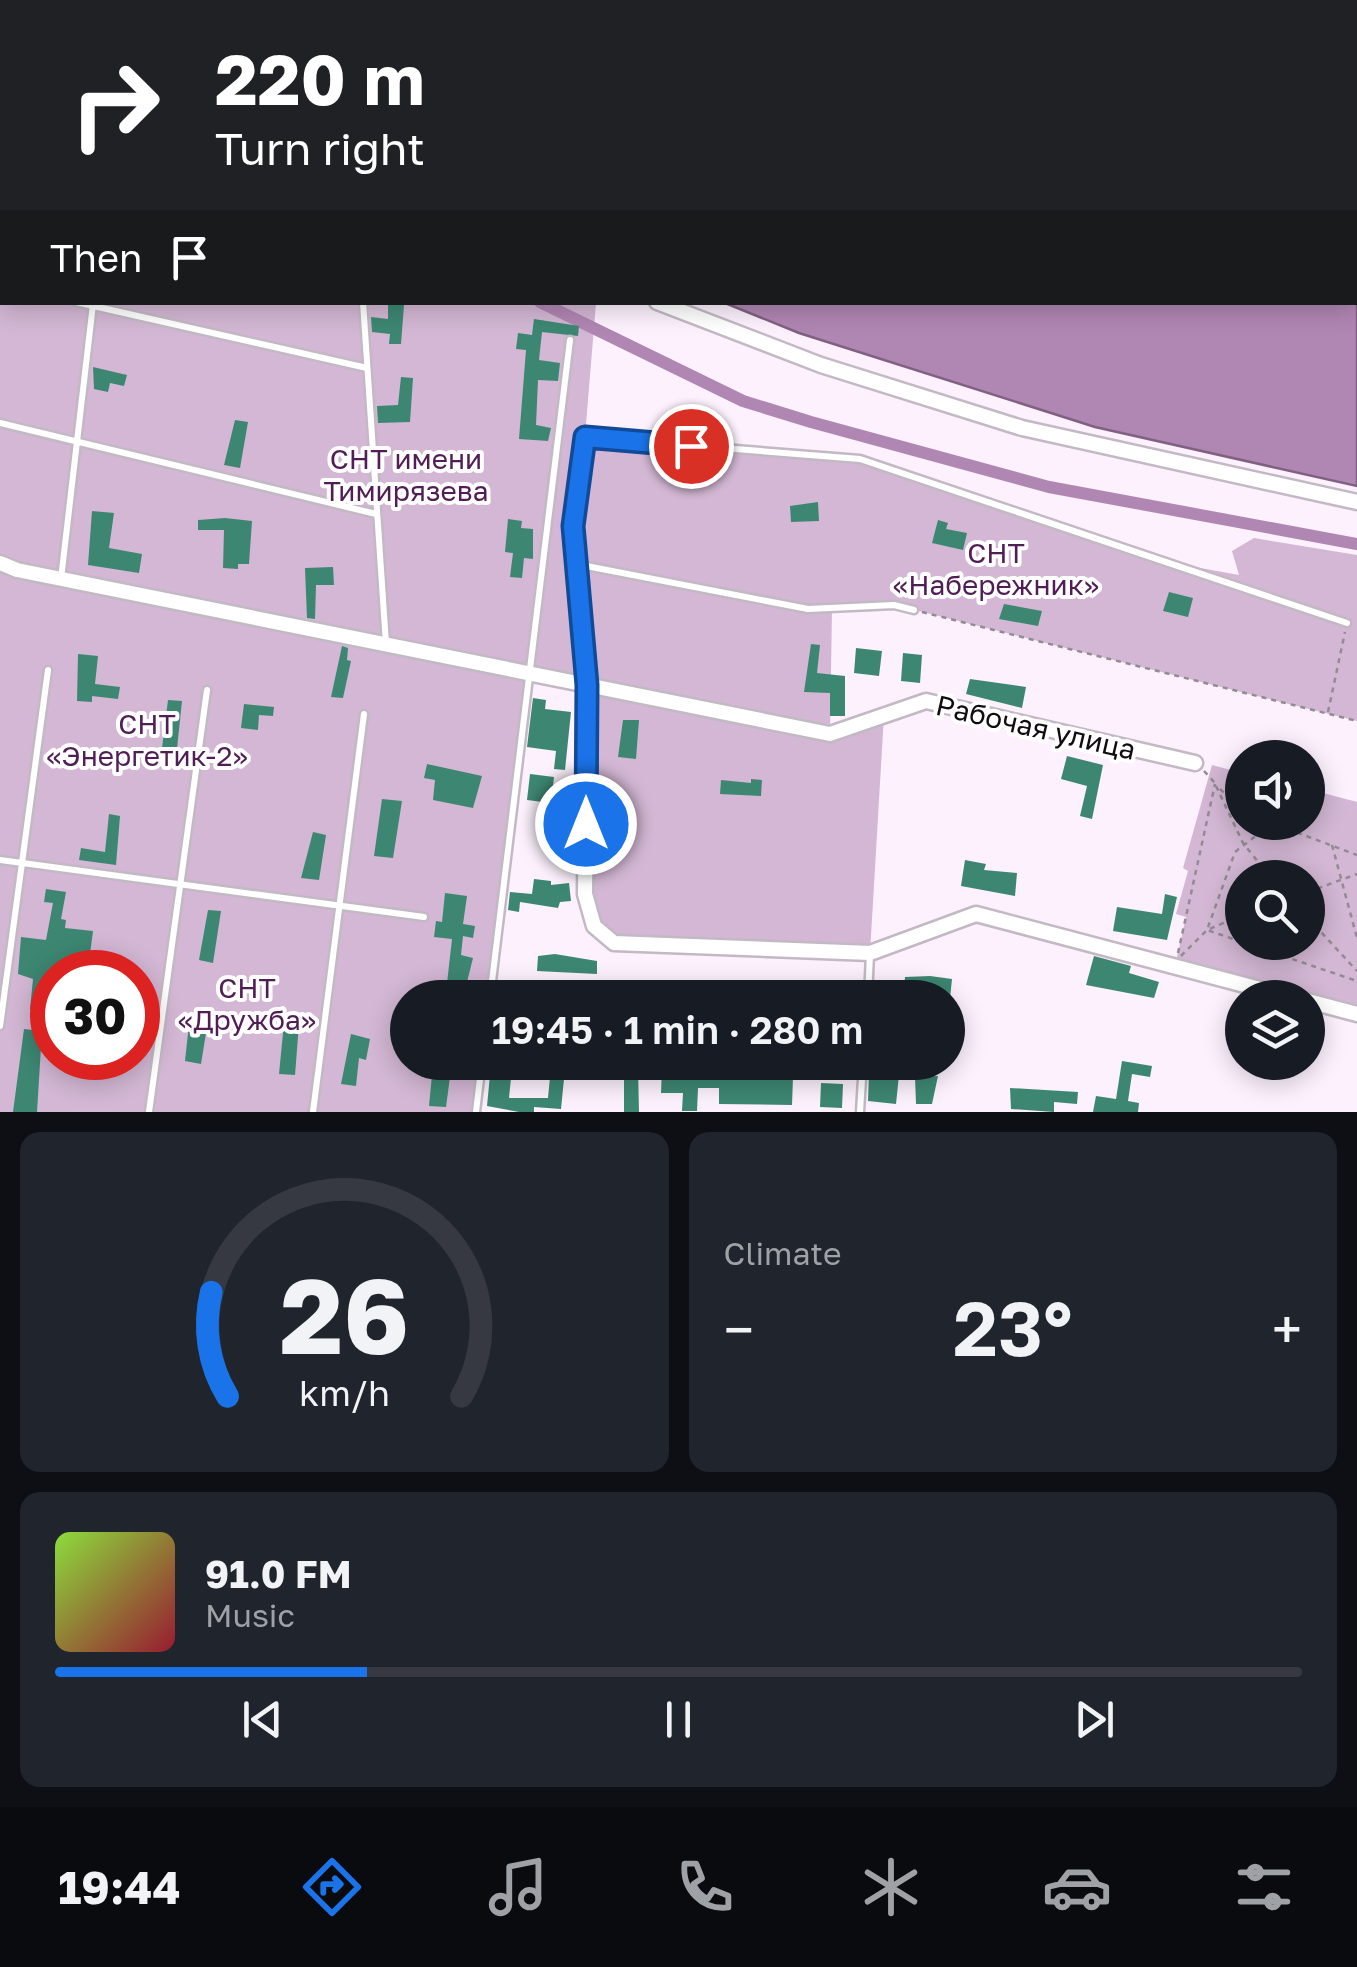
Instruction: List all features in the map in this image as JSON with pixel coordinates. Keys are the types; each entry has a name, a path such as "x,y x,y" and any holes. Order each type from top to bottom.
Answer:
{"street":[{"path":"665,305 820,364 1022,428 1357,502"},
{"name":"Рабочая улица","path":"0,563 61,579 830,734 926,701 1195,763"},
{"path":"587,685 585,894 594,926 614,943 870,953 976,914 1227,980"},
{"path":"1325,1006 1357,1014"}],"lane":[{"path":"61,579 93,305"},
{"path":"97,305 367,368"},
{"path":"363,305 386,645"},
{"path":"492,980 570,340"},
{"path":"0,424 376,514"},
{"path":"587,685 573,526 585,437 860,459 1347,623"},
{"path":"576,564 808,609 894,606 914,610"},
{"path":"0,1026 48,670"},
{"path":"149,1112 207,690"},
{"path":"312,1112 364,714"},
{"path":"0,860 424,917"},
{"path":"869,980 870,953"},
{"path":"476,1112 480,1080"},
{"path":"860,1112 862,1080"}],"path":[{"path":"914,610 1357,721"},
{"path":"1328,713 1347,623"},
{"path":"1195,763 1225,793"},
{"path":"1216,784 1243,843 1257,860"},
{"path":"1175,966 1216,784"},
{"path":"1207,930 1230,861 1247,840"},
{"path":"1318,840 1357,855"},
{"path":"1332,845 1357,938"},
{"path":"1325,886 1357,874"},
{"path":"1175,966 1184,949 1207,930 1225,923"},
{"path":"1207,930 1225,936"},
{"path":"1325,936 1357,971"},
{"path":"1297,960 1357,980"}],"green space":[{"path":"0,305 596,305 585,436 860,459 1184,565 1239,575 1232,551 1254,538 1357,555 1357,721 895,605 832,608 830,734 884,715 870,953 614,943 594,926 585,894 587,686 530,674 492,980 390,980 390,1080 480,1080 476,1112 0,1112"},
{"path":"1212,765 1225,768 1225,840 1325,840 1325,794 1357,802 1357,1014 1325,1006 1325,980 1228,980 1175,966 1186,917 1176,914 1188,871 1183,868"}],"shaded area":[{"path":"730,305 1357,305 1357,486 1095,427 799,333"}],"building":[{"path":"388,305 404,305 401,344 389,344 390,334 372,332 371,317 388,319"},
{"path":"534,319 579,326 578,336 542,332 539,360 560,363 558,381 538,380 536,425 551,428 548,441 519,439 526,350 516,349 518,333 532,335"},
{"path":"93,367 127,375 124,386 110,383 108,392 94,389"},
{"path":"401,377 413,378 410,422 378,423 377,406 398,405"},
{"path":"235,420 248,422 240,468 224,465"},
{"path":"818,502 819,521 791,522 790,506"},
{"path":"92,511 114,513 109,548 142,554 139,573 88,565"},
{"path":"508,519 522,521 521,528 533,529 533,559 524,558 522,578 510,577 513,553 505,552"},
{"path":"198,520 252,521 249,564 238,564 238,569 223,568 224,530 198,530"},
{"path":"938,520 948,523 946,529 967,533 963,550 932,543"},
{"path":"333,567 334,585 316,585 315,619 307,618 305,568"},
{"path":"1169,592 1193,598 1188,617 1163,611"},
{"path":"1004,604 1042,611 1038,626 999,619"},
{"path":"811,644 820,645 817,673 845,676 845,716 830,716 830,693 804,692"},
{"path":"342,646 348,648 347,660 351,661 343,698 331,697"},
{"path":"856,648 882,651 879,676 854,673"},
{"path":"903,653 922,655 920,683 901,681"},
{"path":"78,654 98,656 95,684 120,687 118,699 92,696 92,702 77,701"},
{"path":"970,679 1026,687 1022,708 966,694"},
{"path":"533,698 546,700 545,709 571,712 565,770 554,769 556,751 527,747"},
{"path":"168,700 182,701 177,749 162,748"},
{"path":"244,704 274,707 273,716 259,715 258,730 241,728"},
{"path":"623,720 639,720 636,759 618,757"},
{"path":"1067,756 1103,765 1092,819 1080,816 1087,786 1061,779"},
{"path":"427,764 482,776 473,808 433,800 435,780 424,778"},
{"path":"530,774 554,777 551,803 527,800"},
{"path":"751,779 762,780 761,796 720,794 721,780 751,783"},
{"path":"382,799 402,801 393,858 374,856"},
{"path":"109,814 120,816 116,865 79,860 81,848 105,852"},
{"path":"313,832 326,835 319,880 301,878"},
{"path":"965,860 986,864 984,870 1017,873 1015,896 961,886"},
{"path":"534,879 551,881 551,885 569,883 571,901 560,902 558,908 520,902 519,912 508,910 510,892 532,894"},
{"path":"46,889 66,892 61,919 66,920 65,928 93,931 91,950 30,950 30,978 18,974 21,937 46,940 53,903 44,902"},
{"path":"445,893 467,896 463,924 475,926 473,938 463,936 461,955 473,958 468,980 447,980 452,939 434,937 436,921 442,922"},
{"path":"1165,894 1177,897 1167,940 1113,931 1117,907 1162,914"},
{"path":"208,910 221,911 213,963 199,960"},
{"path":"555,954 597,961 597,974 537,971 538,956"},
{"path":"1094,956 1131,966 1129,973 1159,982 1154,998 1086,985"},
{"path":"930,976 952,979 905,980"},
{"path":"284,1023 299,1024 295,1075 279,1074"},
{"path":"189,1024 207,1027 201,1064 185,1061"},
{"path":"24,1029 30,1030 30,1080 39,1080 37,1112 13,1112"},
{"path":"351,1034 370,1039 366,1060 359,1058 356,1086 341,1084"},
{"path":"1122,1061 1152,1066 1150,1077 1132,1074 1128,1101 1139,1103 1138,1112 1093,1112 1096,1096 1116,1099"},
{"path":"432,1080 450,1080 446,1107 429,1106"},
{"path":"490,1080 511,1080 509,1098 548,1098 550,1080 564,1080 561,1109 534,1107 534,1112 519,1112 487,1106"},
{"path":"624,1080 638,1080 639,1112 624,1112"},
{"path":"661,1080 793,1080 792,1105 719,1104 719,1088 698,1088 697,1111 682,1111 683,1093 661,1093"},
{"path":"869,1080 898,1080 896,1104 868,1101"},
{"path":"915,1080 937,1080 932,1104 916,1104"},
{"path":"821,1083 843,1084 842,1108 820,1107"},
{"path":"1010,1088 1078,1092 1077,1104 1054,1102 1054,1112 1011,1109"}],"waterway":[{"path":"546,305 743,401 811,422 1049,487 1357,544"}],"route":[{"path":"586,824 587,685 573,526 585,437 691,446"}],"park label":[{"name":"СНТ имени Тимирязева","path":"406,474"},
{"name":"СНТ «Набережник»","path":"996,568"},
{"name":"СНТ «Энергетик-2»","path":"147,739"},
{"name":"СНТ «Дружба»","path":"247,1003"}]}
